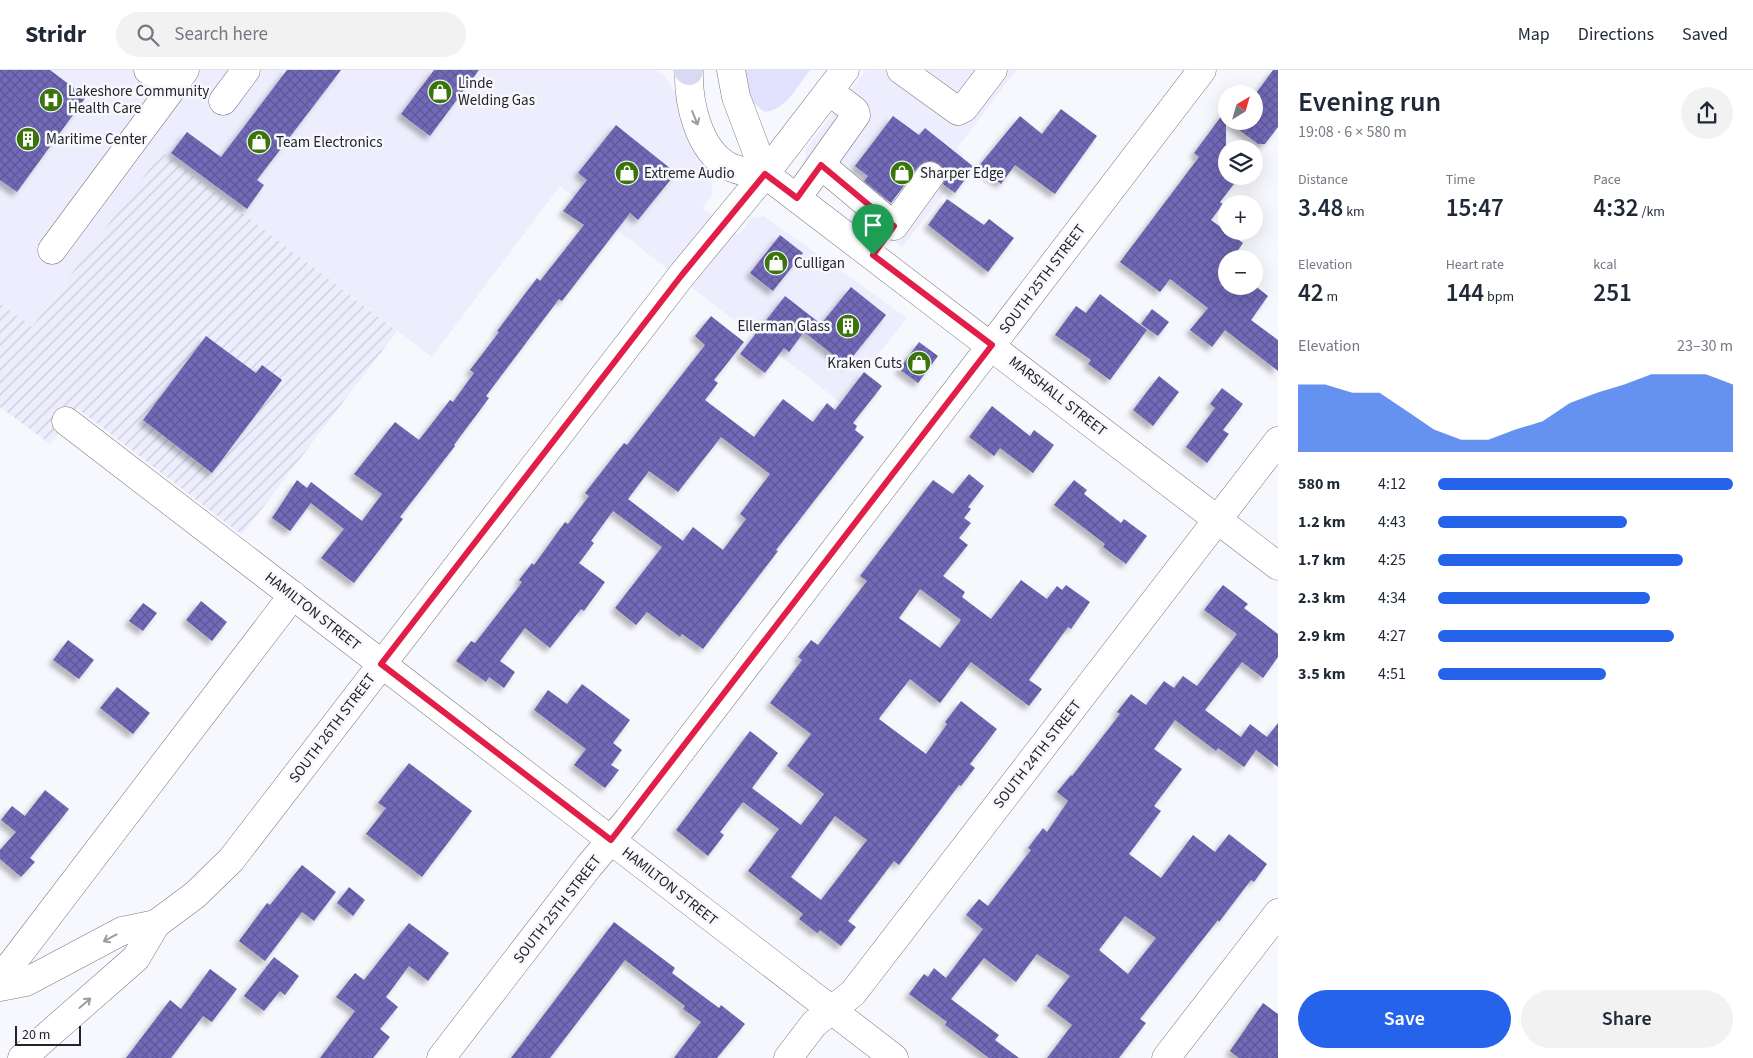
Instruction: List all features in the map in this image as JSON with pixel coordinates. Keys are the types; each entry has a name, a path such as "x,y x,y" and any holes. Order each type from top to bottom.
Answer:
{"street":[{"path":"52,250 179,78 148,70"},
{"path":"223,101 246,70"},
{"name":"MARSHALL STREET","path":"689,70 692,109 701,131 715,154 732,168 765,174 992,345 1278,566"},
{"path":"731,70 736,97 765,174"},
{"path":"901,70 958,111 964,108 993,70"},
{"name":"SOUTH 25TH STREET","path":"441,1058 611,840 1202,70"},
{"path":"797,198 856,115 837,80"},
{"name":"SOUTH 26TH STREET","path":"22,1058 136,958 156,924 194,895 231,860 681,276 765,174 837,80"},
{"path":"821,165 894,226"},
{"path":"873,255 930,176"},
{"name":"HAMILTON STREET","path":"66,421 894,1058"},
{"name":"SOUTH 24TH STREET","path":"788,1058 814,1024 853,993 1278,441"},
{"path":"0,979 293,595"},
{"path":"1166,1058 1278,913"},
{"name":"SOUTH 26TH STREET","path":"0,987 26,982 122,931 156,924"}],"shaded area":[{"path":"0,70 656,70 666,78 674,91 696,151 711,174 712,195 702,208 739,235 750,219 764,216 907,318 840,402 560,186 432,357 162,152 32,327 0,303"},
{"path":"745,70 810,70 785,102 779,107 765,112 751,101"},
{"path":"866,70 1016,70 957,148 963,155 944,178 951,185 902,247 823,182 805,163 806,149"},
{"path":"162,152 397,331 242,535 77,408 50,444 0,407 0,303 32,327"}],"building":[{"name":"Maritime Center","path":"0,70 50,70 86,97 17,192 0,180"},
{"name":"Team Electronics","path":"287,70 341,70 257,180 264,185 247,209 171,153 187,132 221,157"},
{"name":"Linde Welding Gas","path":"434,70 479,70 430,136 401,114"},
{"path":"1273,70 1278,70 1278,127 1265,144 1263,144 1263,140 1253,140 1239,130 1263,130 1262,85"},
{"path":"1061,109 1097,136 1055,194 1015,165 1001,184 978,167 1020,116 1042,134"},
{"path":"893,116 919,135 925,128 974,167 955,193 943,184 946,177 944,169 932,161 924,162 918,167 891,203 864,181 868,176 855,166"},
{"path":"1218,121 1218,130 1226,130 1226,140 1218,140 1218,185 1233,185 1225,195 1218,195 1218,211 1211,220 1218,225 1218,240 1239,240 1243,243 1238,250 1218,250 1218,295 1263,295 1263,292 1268,296 1251,320 1278,340 1278,371 1225,330 1212,347 1190,330 1208,308 1170,279 1160,292 1120,262 1199,157 1194,153"},
{"path":"616,125 676,173 638,220 630,213 562,301 559,299 486,396 489,398 455,446 400,517 403,519 354,583 321,558 344,529 311,503 290,531 272,518 297,480 307,488 311,482 362,521 382,494 354,474 395,422 419,440 450,400 453,402 474,373 470,370 499,332 497,331 537,278 540,281 584,225 563,211 587,180 578,173"},
{"path":"947,199 984,225 989,219 1014,238 988,272 928,225"},
{"name":"Culligan","path":"780,235 803,253 773,291 750,273"},
{"path":"851,287 886,315 846,365 804,332 789,352 784,348 765,373 740,354 785,296 821,324"},
{"path":"1100,294 1147,330 1110,380 1088,364 1091,360 1055,335 1076,306 1086,313"},
{"path":"1152,309 1169,322 1158,336 1141,324"},
{"path":"711,316 744,342 714,380 718,383 705,400 754,437 783,399 813,422 827,403 835,410 864,372 882,386 853,423 857,426 855,430 864,437 776,550 778,551 703,649 682,634 680,637 647,612 636,625 615,608 662,547 613,511 591,541 594,543 579,563 605,582 584,611 581,609 550,648 525,628 500,661 515,672 504,688 489,677 486,682 456,661 471,641 475,643 522,582 519,580 532,563 534,565 565,522 568,524 589,496 585,493 624,443 627,445 705,345 695,336","holes":["721,437 770,474 740,514 746,519 723,550 693,527 683,541 628,499 649,471 678,492"]},
{"path":"206,336 256,373 262,365 282,380 212,473 143,420"},
{"name":"Kraken Cuts","path":"919,342 938,356 918,383 899,369"},
{"path":"1159,376 1179,392 1153,426 1133,410"},
{"path":"1222,388 1243,404 1223,430 1229,434 1207,463 1186,447 1215,408 1210,404"},
{"path":"992,406 1030,436 1034,430 1054,445 1033,473 1000,448 994,456 969,437"},
{"path":"969,474 984,486 968,507 971,509 964,518 971,523 959,538 968,545 943,576 965,592 962,597 991,619 1021,580 1047,599 1057,586 1062,590 1066,585 1090,602 1071,629 1068,627 1029,680 1042,689 1029,706 971,662 940,703 910,679 880,717 879,719 926,754 947,724 945,722 961,701 997,729 970,764 975,768 961,786 959,785 899,865 894,861 848,921 856,927 841,946 820,930 817,933 799,919 803,914 748,871 779,829 743,802 720,832 724,835 708,856 676,830 750,731 778,753 752,788 801,825 824,794 787,766 811,734 770,703 802,660 798,657 811,640 818,645 867,581 860,576 933,480 953,494","holes":["920,589 961,620 940,648 899,618","835,816 867,840 821,900 791,877"]},
{"path":"1074,480 1087,490 1084,494 1121,523 1124,519 1147,536 1126,564 1103,547 1105,544 1054,505"},
{"path":"1223,585 1248,604 1244,608 1278,634 1278,657 1263,678 1242,662 1205,710 1241,737 1250,724 1267,737 1278,723 1278,767 1256,750 1244,767 1218,748 1216,751 1175,720 1154,749 1182,769 1154,806 1161,811 1129,854 1161,878 1193,835 1215,852 1229,834 1267,864 1254,882 1251,880 1219,922 1218,920 1140,1019 1146,1023 1119,1058 1047,1058 1072,1025 1047,1006 1070,976 1037,954 1016,982 984,958 951,999 999,1035 995,1040 1019,1058 989,1058 945,1025 947,1022 909,994 924,974 928,977 934,968 946,978 983,929 966,915 979,899 988,906 1031,850 1028,848 1043,828 1047,832 1068,801 1057,792 1072,776 1120,714 1117,712 1131,694 1146,705 1164,681 1174,688 1183,676 1197,686 1237,634 1204,610","holes":["1125,916 1156,938 1128,974 1099,950"]},
{"path":"201,601 227,622 212,641 186,620"},
{"path":"143,603 157,613 143,631 129,621"},
{"path":"68,640 94,660 79,679 53,660"},
{"path":"582,684 630,720 613,743 622,750 611,765 619,770 605,788 574,765 586,749 534,710 548,690 567,704"},
{"path":"117,687 150,713 133,734 100,708"},
{"path":"409,763 472,811 422,877 366,834 386,808 378,803"},
{"path":"45,790 69,809 30,858 35,862 21,877 0,859 0,850 16,832 1,820 12,806 25,816"},
{"path":"302,865 336,892 314,921 302,912 265,961 239,941 267,903 270,905"},
{"path":"349,887 365,900 353,916 337,903"},
{"path":"614,922 675,968 672,973 719,1008 721,1005 745,1024 717,1058 674,1058 701,1022 683,1009 685,1006 625,960 550,1058 511,1058"},
{"path":"409,923 449,953 428,981 409,966 386,997 398,1007 380,1029 390,1037 373,1058 320,1058 355,1011 336,997 355,973 364,980"},
{"path":"274,957 299,976 285,995 280,991 264,1011 244,996"},
{"path":"210,969 237,989 212,1022 203,1016 171,1058 126,1058 170,1000 181,1009"},
{"path":"1263,1003 1278,1014 1278,1058 1239,1058 1230,1051"}],"place":[{"name":"Linde Welding Gas","path":"440,92"},
{"name":"Lakeshore Community Health Care","path":"51,100"},
{"name":"Maritime Center","path":"28,139"},
{"name":"Team Electronics","path":"259,142"},
{"name":"Extreme Audio","path":"627,173"},
{"name":"Sharper Edge","path":"902,173"},
{"name":"Culligan","path":"776,263"},
{"name":"Ellerman Glass","path":"848,326"},
{"name":"Kraken Cuts","path":"919,363"}],"route":[{"path":"821,165 894,226 873,255 992,345 611,840 381,664 681,276 765,174 797,198 821,165"}]}
